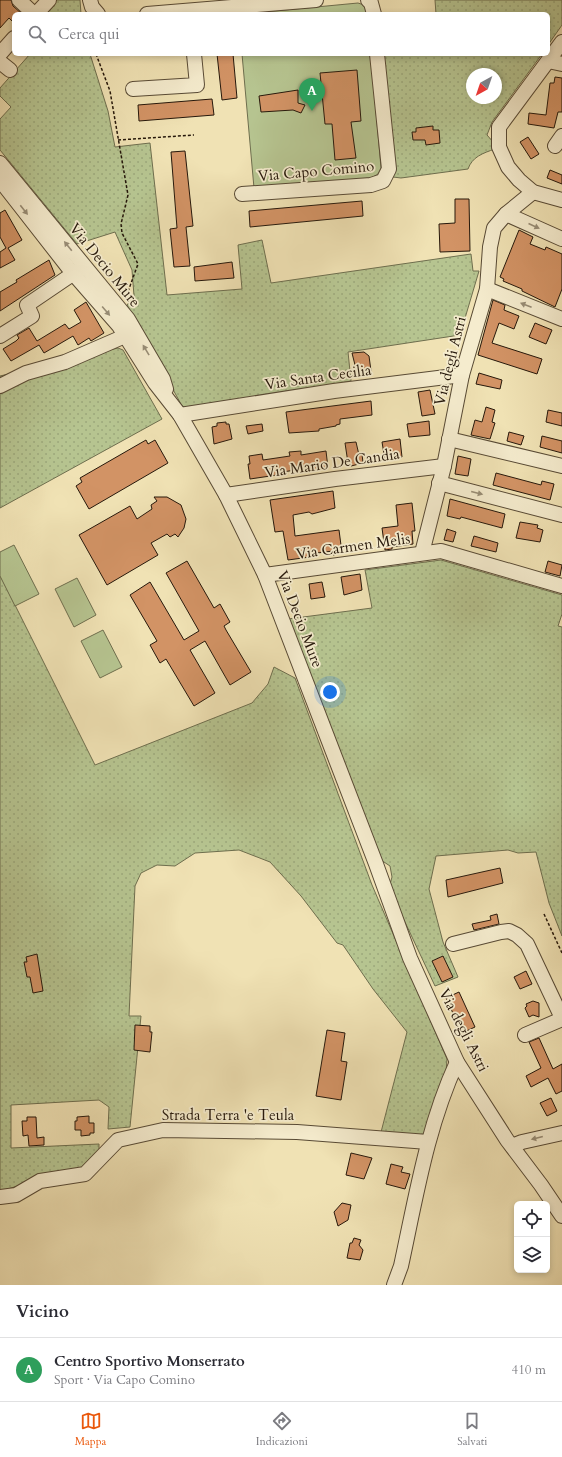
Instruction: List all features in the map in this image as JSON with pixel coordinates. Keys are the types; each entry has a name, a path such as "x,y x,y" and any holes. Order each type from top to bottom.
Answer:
{"street":[{"path":"19,0 33,12"},
{"path":"37,12 49,0"},
{"path":"90,0 92,8 96,12"},
{"path":"190,12 209,4 316,0"},
{"path":"368,0 373,12"},
{"path":"0,54 12,40"},
{"path":"562,42 499,127 499,147 508,167 519,180 533,192 562,200"},
{"path":"133,89 197,85 194,56"},
{"name":"Via Capo Comino","path":"242,194 371,185 383,181 389,170 377,56"},
{"path":"548,61 562,64"},
{"name":"Via Decio Mure","path":"0,163 79,270 125,336 155,383 168,397 180,415 226,496 265,575 376,864"},
{"name":"Via Decio Mure","path":"0,180 79,270 120,310 128,320 163,378 168,397"},
{"name":"Via degli Astri","path":"422,554 444,466 462,375 487,289 490,247 494,228 506,214 533,192"},
{"path":"506,214 562,239"},
{"path":"0,336 32,316 27,304 79,270"},
{"path":"487,289 562,319"},
{"path":"0,386 26,373 65,362 125,336"},
{"name":"Via Santa Cecilia","path":"180,415 334,391 462,375"},
{"path":"449,439 562,466"},
{"name":"Via Mario De Candia","path":"226,496 335,479 444,466"},
{"path":"439,483 562,514"},
{"name":"Via Carmen Melis","path":"265,575 441,551 562,586"},
{"name":"Via degli Astri","path":"376,864 410,958 457,1062 512,1146 562,1216"},
{"path":"453,944 509,931 517,935 527,944 562,1018 525,1035"},
{"path":"394,1285 401,1266 428,1142 444,1089 457,1062"},
{"name":"Strada Terra 'e Teula","path":"0,1197 16,1195 40,1181 85,1174 118,1140 163,1130 297,1132 428,1142"},
{"path":"512,1146 562,1132"}],"path":[{"path":"97,56 110,91 128,195 121,224 122,233 138,264 120,310"},
{"path":"118,140 194,135"},
{"path":"544,914 562,953"}],"green space":[{"path":"56,0 80,0 81,12 46,12"},
{"path":"435,0 562,0 562,25 550,42 550,12 436,12"},
{"path":"358,3 364,5 367,12 264,12"},
{"path":"28,56 91,56 108,111 115,147 150,143 167,295 242,289 238,245 262,240 271,283 471,254 473,271 479,271 460,335 348,352 351,381 190,409 182,406 127,305 134,296 132,270 115,232 77,244 0,150 0,119 11,107 0,96 0,88"},
{"path":"242,56 371,56 381,168 378,174 371,178 254,188"},
{"path":"382,56 541,56 492,122 487,135 494,143 495,149 475,158 468,169 401,178 393,177"},
{"path":"118,348 123,350 162,419 0,508 0,376"},
{"path":"14,545 39,594 15,606 0,576 0,552"},
{"path":"441,560 562,595 562,614 558,626 562,627 562,936 549,903 536,852 518,853 508,850 436,856 429,889 443,942 458,977 435,986 389,888 392,877 390,866 381,860 288,619 372,608 365,570"},
{"path":"0,575 95,765 252,703 268,684 274,667 295,678 372,885 447,1059 446,1073 426,1135 380,1136 407,1032 373,989 343,945 337,943 301,896 270,862 239,850 195,853 175,866 157,865 141,873 135,886 129,1016 141,1016 130,1127 108,1129 109,1107 99,1100 11,1105 11,1148 99,1144 99,1149 83,1168 0,1191"},
{"path":"77,578 96,615 74,627 55,589"},
{"path":"103,630 122,667 100,678 81,641"}],"building":[{"path":"0,0 11,0 13,6 20,12 12,12 12,21 9,18 0,28"},
{"path":"217,56 233,56 237,98 222,100"},
{"path":"357,70 361,121 351,122 356,158 335,160 332,124 325,124 320,73"},
{"path":"555,77 562,78 562,112 558,112 554,128 528,124 529,113 546,115 550,83 554,83"},
{"path":"298,90 298,103 305,105 301,113 293,110 261,112 259,96"},
{"path":"212,99 214,115 139,121 138,105"},
{"path":"433,126 433,130 439,130 440,143 426,145 425,140 413,140 412,132 416,132 416,128"},
{"path":"528,137 539,154 531,159 520,142"},
{"path":"185,151 193,226 186,227 190,266 174,267 170,229 177,228 171,152"},
{"path":"550,170 562,175 562,184 547,178"},
{"path":"455,199 469,199 470,251 440,252 439,224 455,223"},
{"path":"362,201 363,216 250,227 249,211"},
{"path":"5,210 22,240 8,248 15,260 0,268 0,252 6,248 0,237 0,213"},
{"path":"519,230 533,237 530,244 545,250 546,247 562,254 562,289 555,307 522,291 522,289 503,281 504,279 500,277"},
{"path":"49,260 55,275 0,311 0,292 17,282 16,280"},
{"path":"232,262 234,278 195,281 194,267"},
{"path":"493,300 505,305 504,310 519,316 514,329 499,323 492,343 542,359 537,374 478,355"},
{"path":"86,302 104,333 91,341 89,338 78,345 73,336 44,353 39,345 11,361 3,349 19,338 17,335 29,328 37,341 65,324 69,329 81,322 74,310"},
{"path":"535,323 552,330 546,344 529,337"},
{"path":"364,352 369,356 371,371 357,373 352,353"},
{"path":"479,373 502,380 500,389 476,384"},
{"path":"430,390 435,414 422,416 418,392"},
{"path":"371,401 372,415 340,419 340,424 319,429 319,431 289,433 286,412"},
{"path":"486,407 495,410 492,422 495,423 490,439 471,435 475,420 482,422"},
{"path":"548,410 562,413 562,426 546,422"},
{"path":"429,421 430,435 409,437 407,424"},
{"path":"226,422 226,424 229,424 232,439 214,444 212,427 217,426 217,423"},
{"path":"262,424 263,431 248,434 246,426"},
{"path":"509,432 524,436 521,445 507,441"},
{"path":"542,436 562,441 562,453 540,447"},
{"path":"400,439 402,457 385,460 382,442"},
{"path":"146,440 148,444 155,440 168,463 89,509 76,486 82,482 80,478"},
{"path":"356,442 359,455 362,454 363,463 351,466 350,462 348,463 345,443"},
{"path":"301,451 301,455 326,451 328,468 313,470 313,467 283,472 284,474 250,479 248,464 250,464 249,456 262,454 263,460 290,456 289,452"},
{"path":"458,456 471,459 468,476 455,474"},
{"path":"496,473 541,485 542,481 554,484 550,500 493,485"},
{"path":"333,491 335,508 312,514 309,512 293,515 295,536 339,530 342,553 333,555 333,551 317,553 317,556 288,560 283,531 275,532 270,500"},
{"path":"154,497 167,497 181,505 186,519 184,528 178,537 175,534 170,537 167,534 151,543 158,555 107,585 79,535 130,506 137,519 152,509 151,505 157,501"},
{"path":"450,499 505,514 502,528 461,517 460,519 447,516"},
{"path":"412,503 415,531 412,531 413,544 392,547 392,549 385,550 382,528 398,526 396,505"},
{"path":"520,522 538,525 537,528 543,530 540,542 516,538"},
{"path":"447,529 456,532 453,542 444,540"},
{"path":"474,536 498,543 496,552 471,546"},
{"path":"187,561 214,608 220,604 230,622 224,626 251,672 230,685 205,641 190,650 215,693 194,706 166,659 160,663 150,645 157,641 130,595 150,582 184,640 199,631 166,573"},
{"path":"548,561 562,565 560,576 545,572"},
{"path":"360,574 362,590 344,595 341,577"},
{"path":"322,582 325,597 311,599 309,584"},
{"path":"500,868 503,883 448,897 446,880"},
{"path":"497,914 499,924 474,930 472,924 491,920 490,916"},
{"path":"37,954 43,991 33,993 30,977 27,977 24,962 27,962 26,957"},
{"path":"443,956 453,977 442,982 432,961"},
{"path":"526,971 532,984 520,989 514,977"},
{"path":"459,992 475,1027 462,1033 446,998"},
{"path":"533,1001 539,1003 539,1017 533,1015 529,1017 525,1008 527,1006 526,1004"},
{"path":"135,1025 150,1026 150,1032 152,1032 150,1052 134,1050"},
{"path":"327,1030 345,1033 341,1061 347,1062 341,1100 316,1096"},
{"path":"539,1038 553,1069 562,1064 562,1091 556,1094 548,1078 531,1087 526,1076 541,1068 529,1042"},
{"path":"551,1098 557,1111 547,1116 540,1103"},
{"path":"89,1116 89,1123 94,1123 94,1133 81,1136 81,1130 75,1130 75,1121 77,1121 77,1117"},
{"path":"27,1117 36,1117 37,1138 44,1137 44,1145 29,1146 28,1135 23,1136 22,1121 27,1121"},
{"path":"351,1153 372,1158 364,1179 346,1175"},
{"path":"391,1164 403,1167 401,1172 410,1174 405,1189 386,1184"},
{"path":"342,1203 351,1205 348,1220 338,1226 334,1212"},
{"path":"354,1238 361,1240 359,1245 363,1250 360,1260 347,1258 350,1243 352,1243"}],"place":[{"name":"Centro Sportivo Monserrato","path":"312,111"}]}
